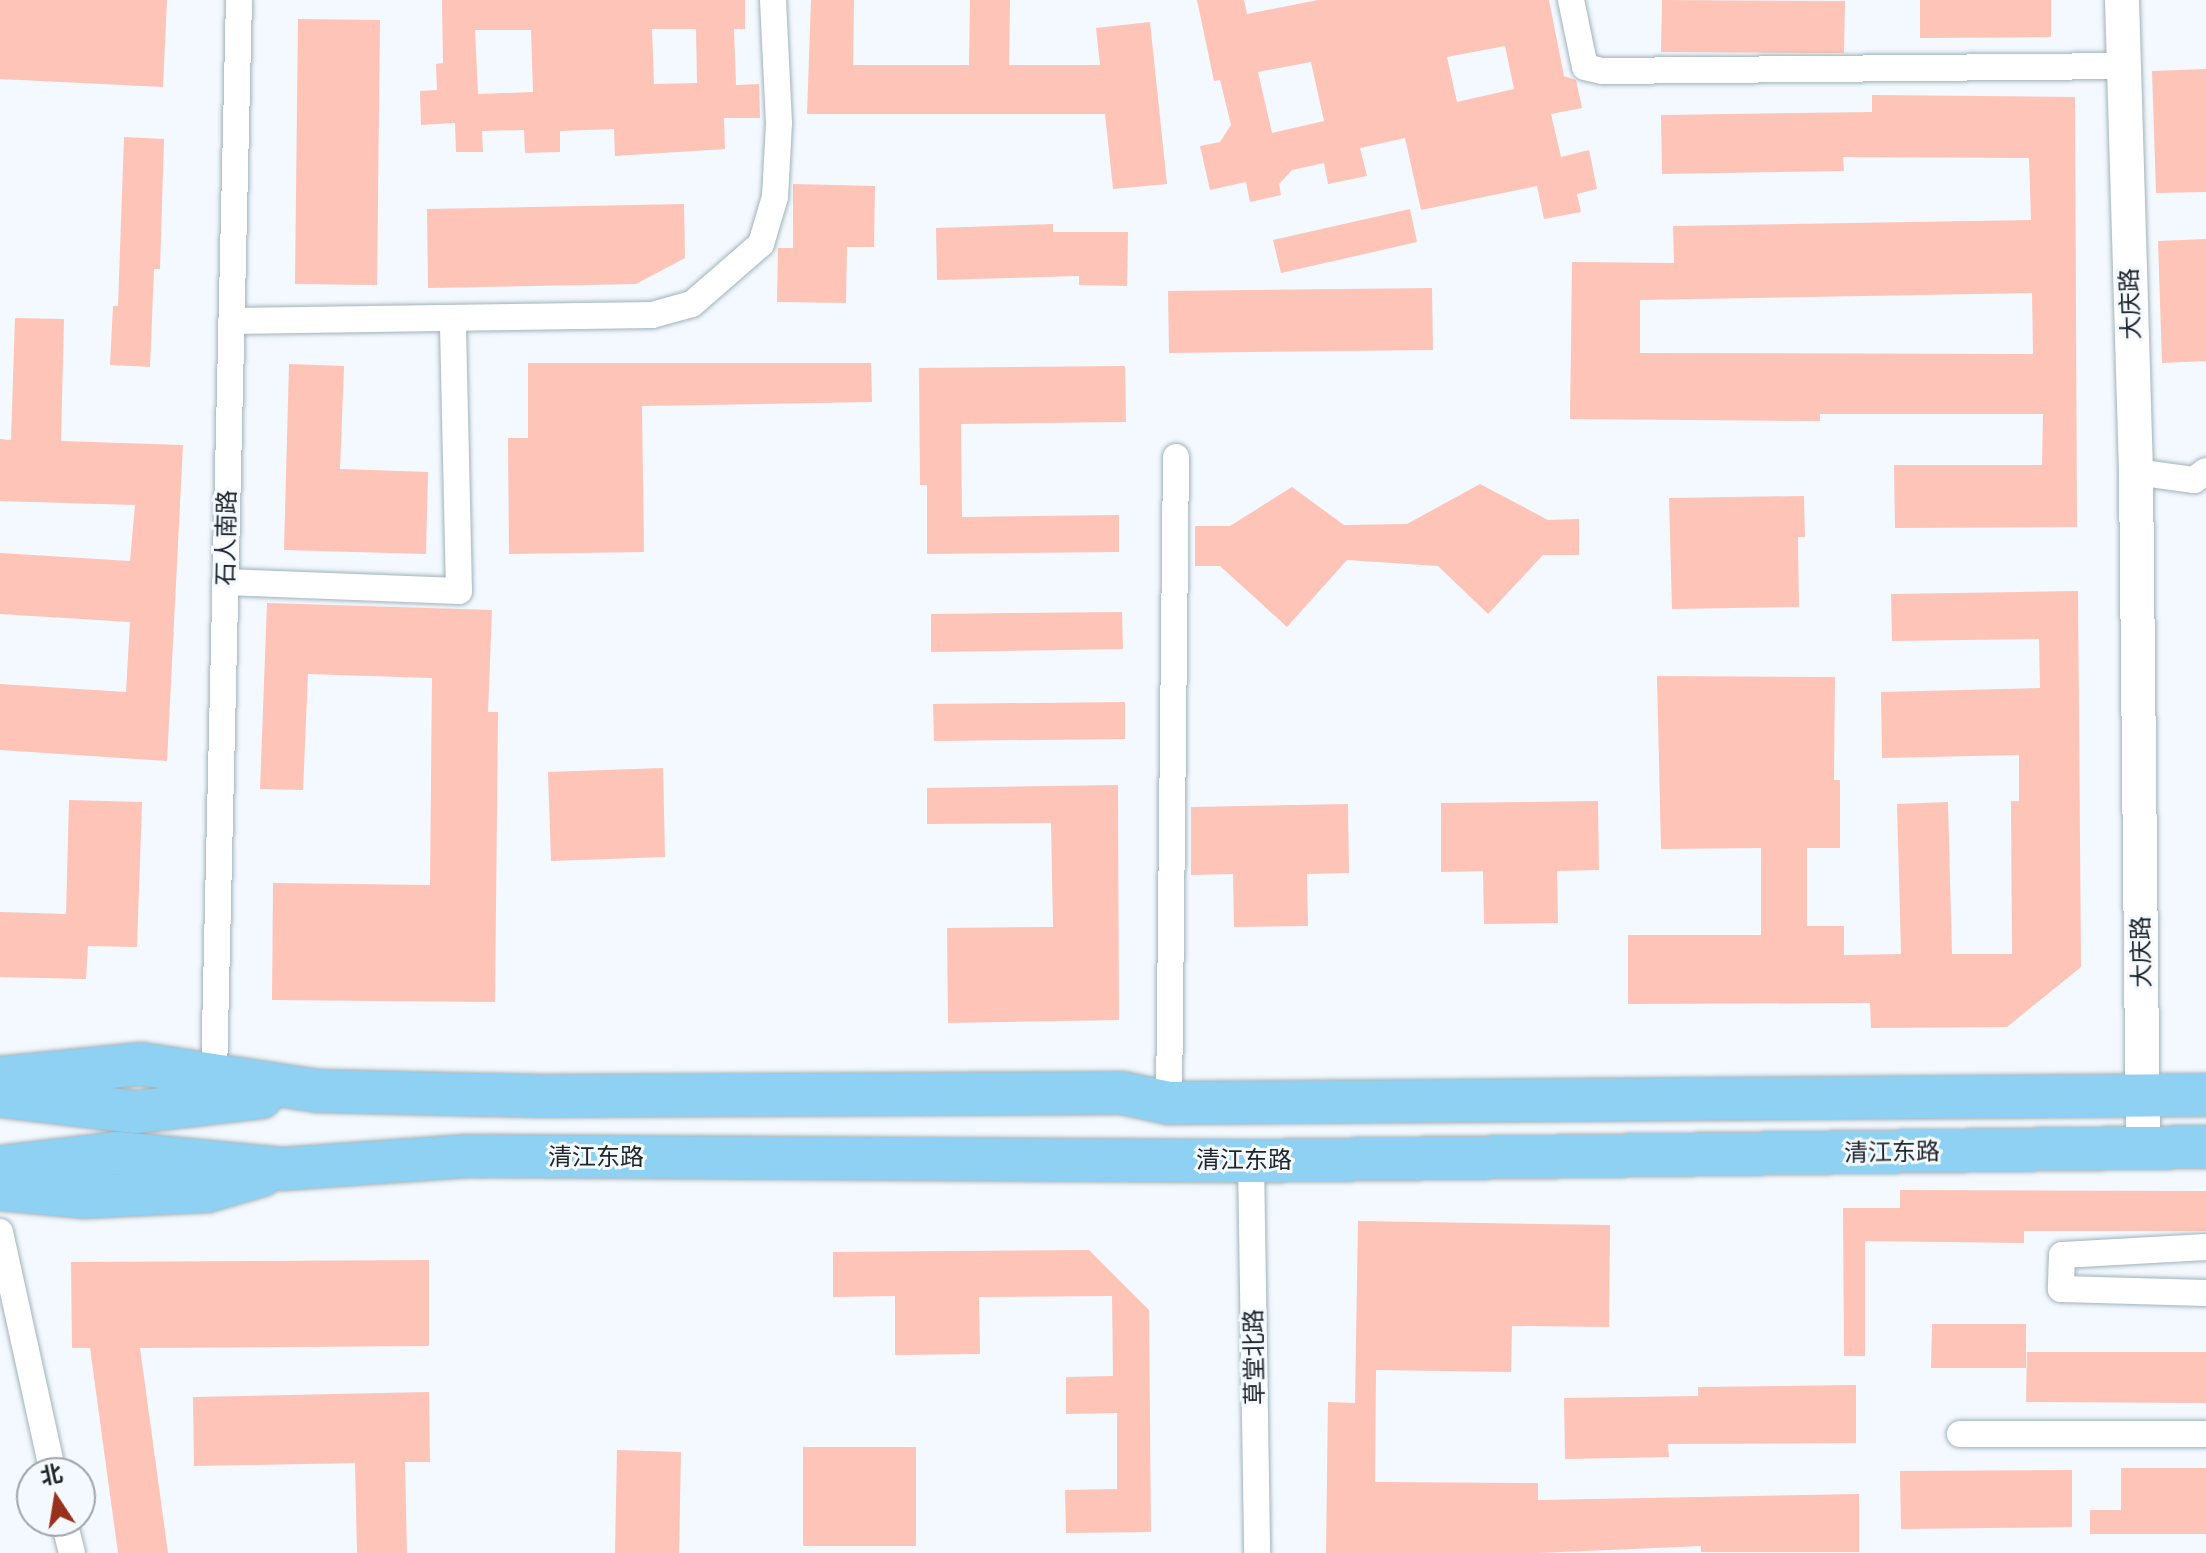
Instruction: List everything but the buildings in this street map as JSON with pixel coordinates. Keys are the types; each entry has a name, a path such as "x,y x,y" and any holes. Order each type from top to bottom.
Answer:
{"main road":[{"path":"0,1078 141,1064 318,1091 542,1096 1122,1093 1169,1103 2206,1095"},
{"path":"0,1095 136,1112 318,1091"},
{"name":"清江东路","path":"0,1167 117,1153 282,1169 468,1156 1251,1161 2206,1147"},
{"name":"清江东路","path":"0,1189 83,1197 207,1191 282,1169"}],"street":[{"name":"石人南路","path":"214,1075 239,0"},
{"path":"231,321 652,315 692,304 761,244 775,197 773,0"},
{"path":"1571,0 1585,67 1603,71 2122,66"},
{"name":"大庆路","path":"2122,0 2136,472 2143,1148"},
{"path":"225,582 459,591 453,320"},
{"path":"1169,1103 1176,457"},
{"path":"2136,472 2194,480 2206,471"},
{"name":"草堂北路","path":"1251,1161 1257,1553"},
{"path":"0,1232 49,1457"},
{"path":"2206,1247 2062,1255 2061,1289 2206,1293"},
{"path":"1960,1434 2206,1434"}]}
